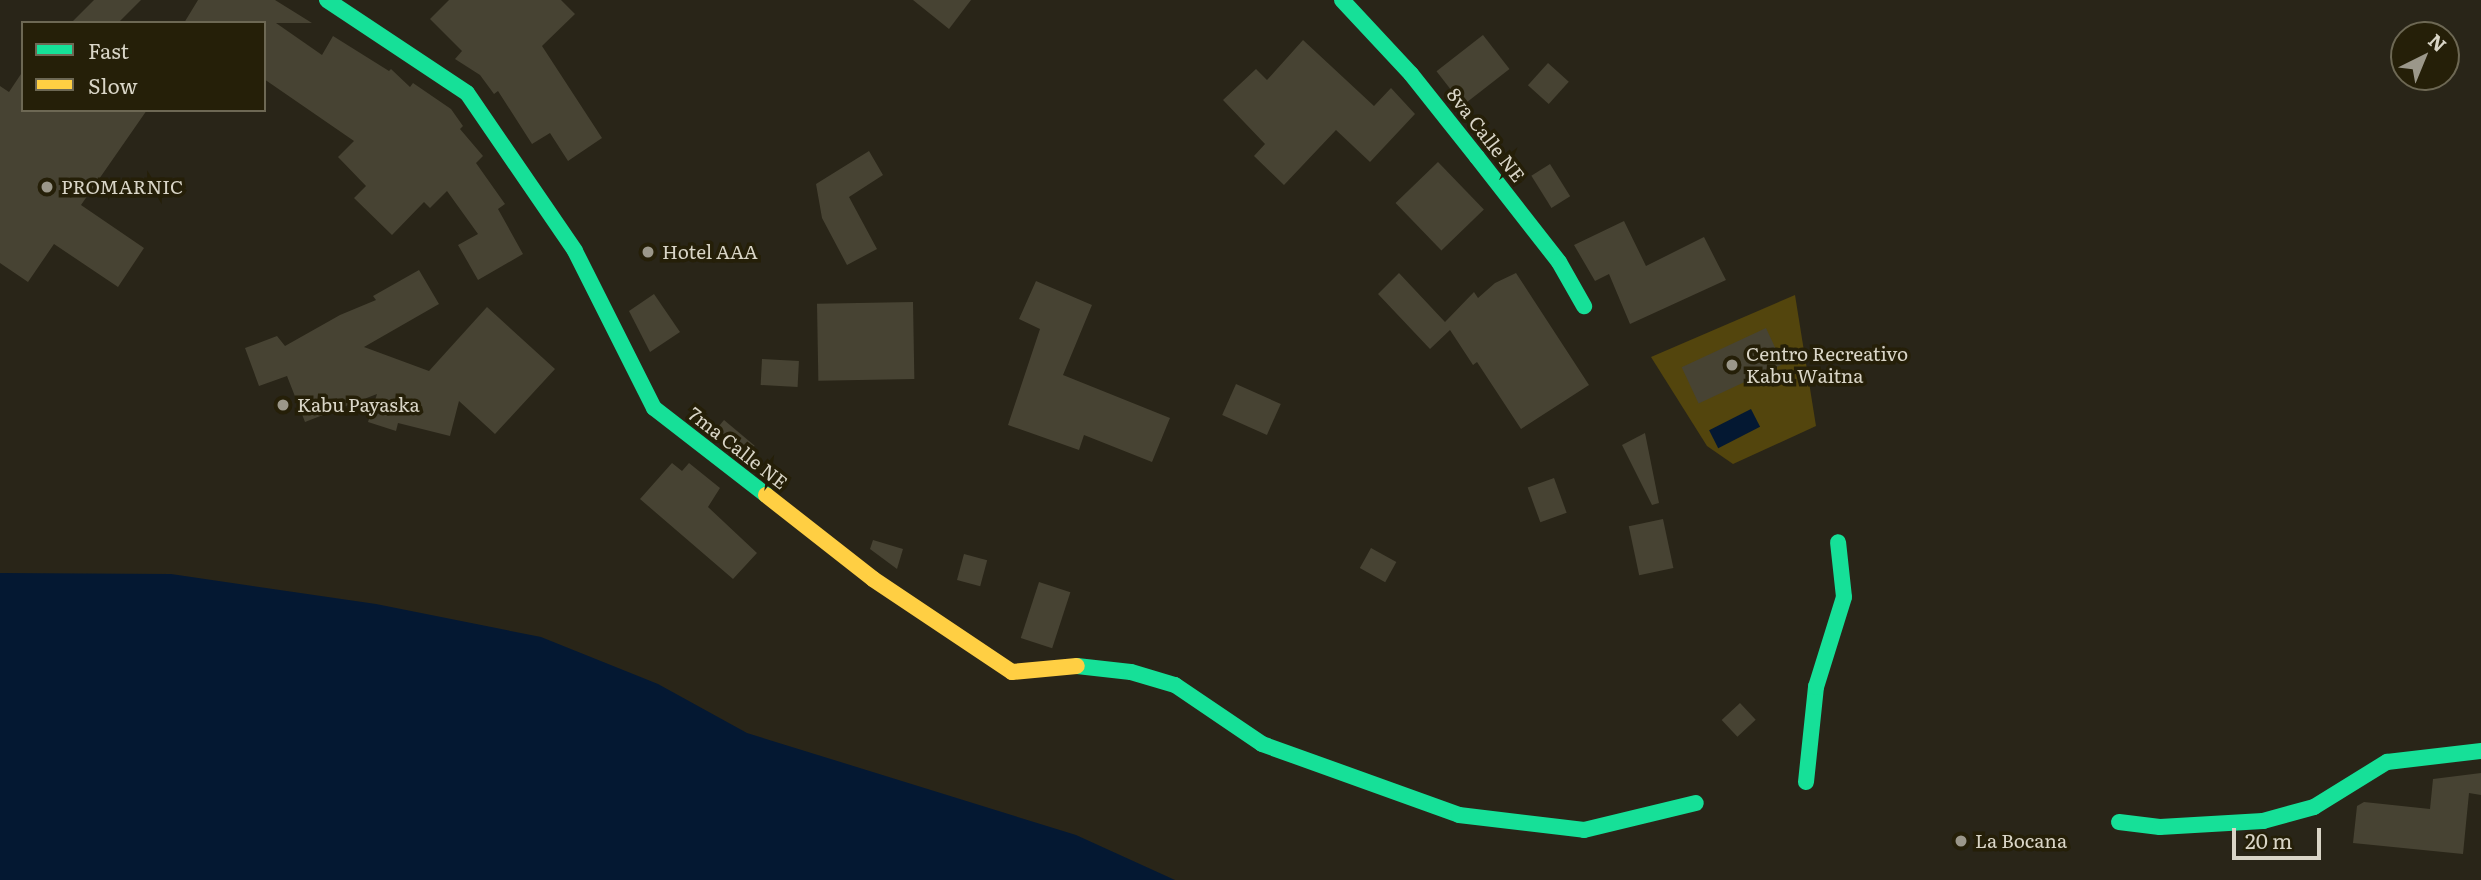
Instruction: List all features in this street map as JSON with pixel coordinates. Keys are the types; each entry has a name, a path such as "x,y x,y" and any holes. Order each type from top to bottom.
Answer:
{"street":[{"name":"7ma Calle NE","path":"327,0 467,93 575,251 654,408 873,579 1012,672 1085,665 1131,672 1175,685 1262,744 1459,815 1584,830 1696,803"},
{"name":"8va Calle NE","path":"1342,0 1420,84 1559,262 1584,306"},
{"path":"1806,782 1816,687 1844,597 1838,542"},
{"path":"2119,822 2160,827 2263,821 2314,807 2387,762 2481,751"}],"shaded area":[{"path":"1795,295 1816,426 1733,464 1707,446 1651,357"}],"water":[{"path":"1751,409 1760,427 1718,448 1709,430"},
{"path":"0,573 171,574 376,604 541,637 658,684 747,733 1076,835 1175,880 0,880"}],"building":[{"path":"94,0 141,0 120,21 73,21"},
{"path":"198,0 275,0 312,23 276,23 322,55 333,36 389,71 391,69 410,87 413,83 451,109 463,126 460,129 483,156 476,163 505,204 498,209 523,254 478,280 458,245 478,234 447,191 430,208 424,202 392,235 354,198 366,186 338,157 354,141 266,80 266,21 185,21"},
{"path":"449,0 561,0 575,14 542,46 602,138 568,161 550,133 532,144 498,91 494,94 480,75 455,59 462,51 430,19"},
{"path":"913,0 971,0 949,29"},
{"path":"1483,35 1509,69 1463,105 1437,71"},
{"path":"1303,40 1374,106 1391,88 1415,114 1370,162 1336,130 1284,185 1254,156 1265,144 1223,100 1256,69 1267,80"},
{"path":"1548,63 1569,82 1549,104 1528,85"},
{"name":"PROMARNIC","path":"21,74 21,112 146,112 81,205 144,248 118,287 54,244 28,282 0,263 0,86 9,92"},
{"path":"869,151 883,175 849,197 877,249 847,265 822,218 816,184"},
{"path":"1438,162 1484,209 1441,250 1396,203"},
{"path":"1550,164 1570,196 1551,208 1531,176"},
{"path":"1624,221 1646,266 1704,237 1726,280 1630,324 1609,274 1595,281 1574,245"},
{"path":"419,270 439,304 364,347 429,371 487,307 555,369 495,434 459,401 450,436 398,423 396,431 368,422 377,394 305,422 287,376 259,386 245,348 277,336 285,346 340,315 376,300 373,296"},
{"path":"1399,273 1445,322 1474,292 1478,298 1495,283 1516,273 1589,385 1521,429 1477,362 1473,365 1450,330 1430,349 1378,294"},
{"path":"1036,281 1092,305 1063,375 1170,418 1152,462 1084,435 1079,450 1008,425 1040,329 1019,319"},
{"path":"654,294 680,332 650,352 629,311"},
{"path":"913,302 914,379 818,381 817,304"},
{"name":"Centro Recreativo Kabu Waitna","path":"1766,328 1783,364 1699,404 1682,367"},
{"path":"762,359 799,361 798,387 761,385"},
{"path":"1236,384 1281,404 1267,435 1222,415"},
{"path":"724,420 755,446 748,454 717,428"},
{"path":"1645,433 1659,503 1652,505 1622,445"},
{"path":"672,463 682,471 689,463 720,488 708,507 757,553 733,579 640,499"},
{"path":"1554,478 1567,513 1540,522 1528,488"},
{"path":"1663,519 1673,568 1639,575 1629,526"},
{"path":"873,540 903,549 897,569 870,549"},
{"path":"1371,548 1396,562 1385,582 1360,568"},
{"path":"964,554 987,560 980,586 957,580"},
{"path":"1039,582 1070,592 1052,648 1021,638"},
{"path":"1740,703 1756,720 1737,737 1722,720"},
{"path":"2481,773 2481,795 2469,793 2463,854 2353,843 2357,806 2364,802 2430,809 2433,779"}],"traffic: fast":[{"path":"327,0 467,93 575,251 654,408 766,495"},
{"path":"1342,0 1411,74 1477,157 1559,262 1584,306"},
{"path":"1806,782 1816,687 1844,597 1838,542"},
{"path":"1077,666 1131,672 1175,685 1262,744 1459,815 1584,830 1696,803"},
{"path":"2119,822 2160,827 2263,821 2314,807 2387,762 2481,751"}],"traffic: slow":[{"path":"766,495 873,579 1012,672 1077,666"}],"place":[{"name":"PROMARNIC","path":"47,187"},
{"name":"Hotel AAA","path":"648,252"},
{"name":"Centro Recreativo Kabu Waitna","path":"1732,365"},
{"name":"Kabu Payaska","path":"283,405"},
{"name":"La Bocana","path":"1961,841"}]}
